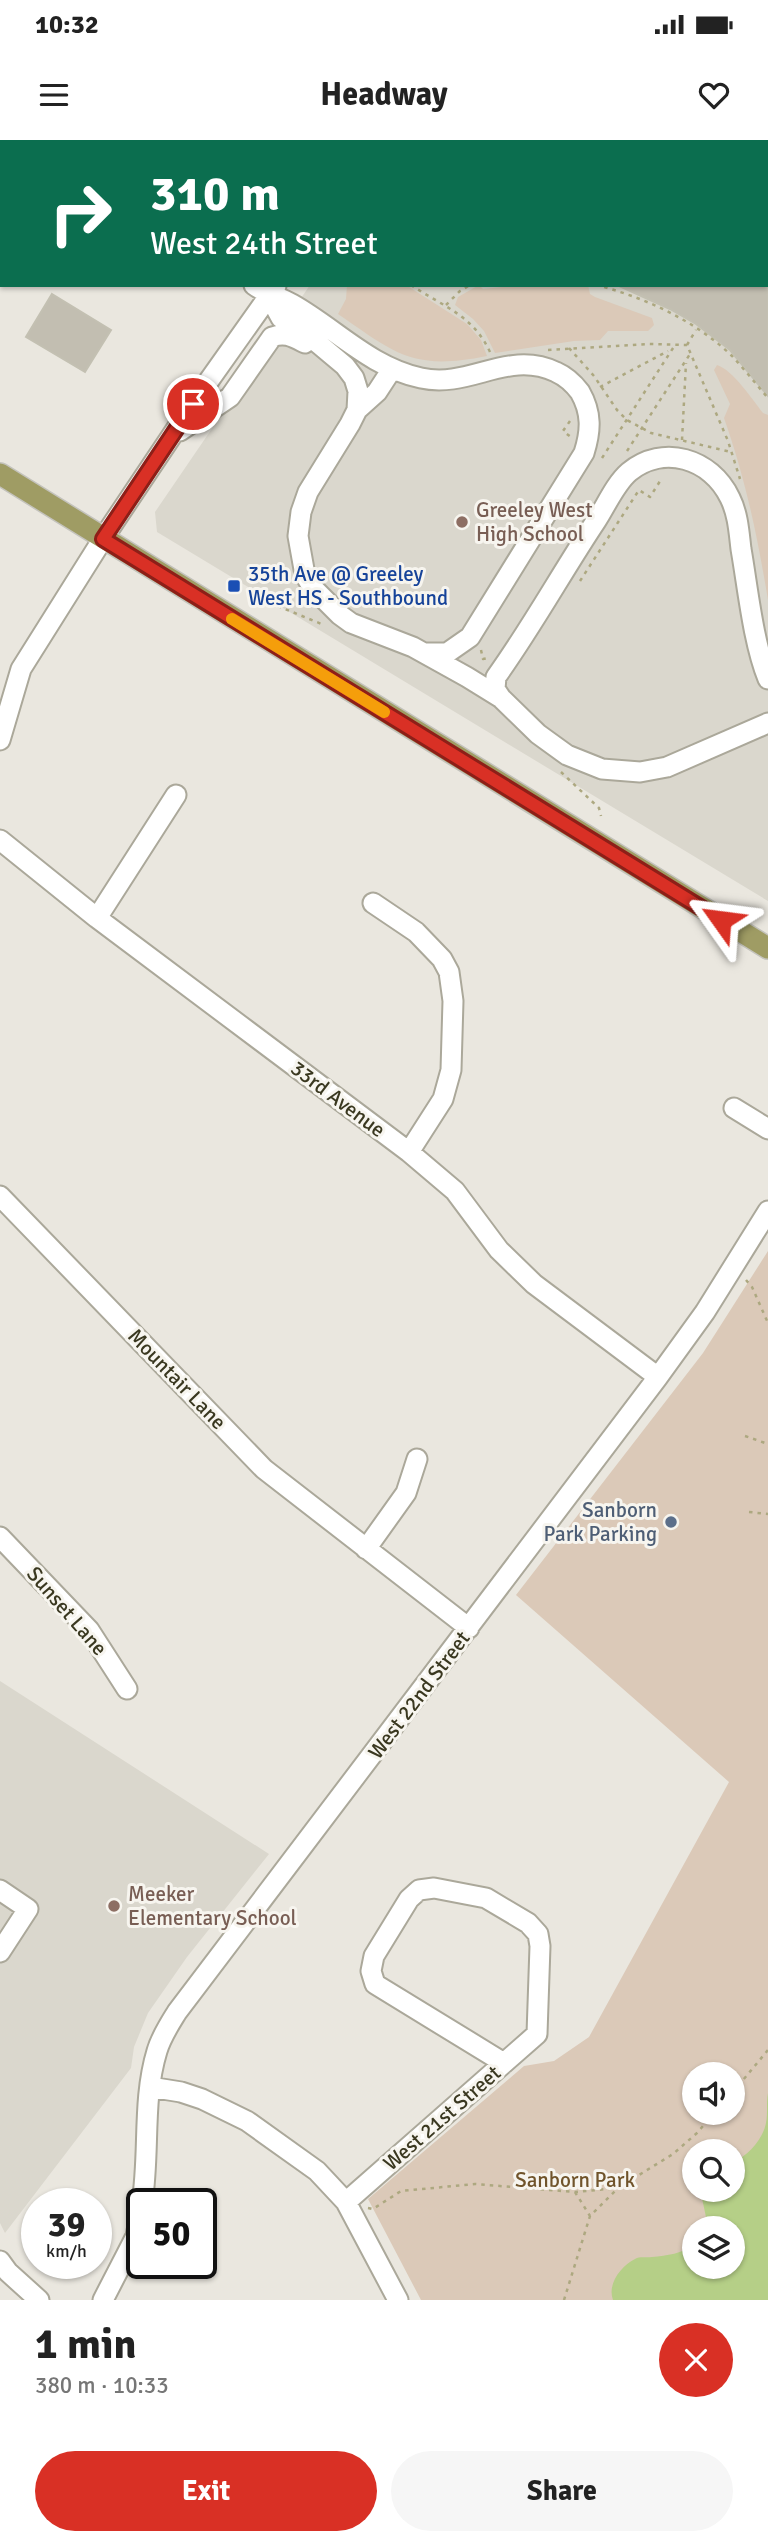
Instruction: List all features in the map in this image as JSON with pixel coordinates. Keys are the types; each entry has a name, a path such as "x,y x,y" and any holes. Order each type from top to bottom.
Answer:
{"main road":[{"path":"0,474 768,948"}],"street":[{"path":"266,289 281,318 308,335 345,366 354,378 358,391 358,410"},
{"path":"266,289 362,353 392,369 421,378 451,380 523,363 539,365 559,373 576,386 585,401 591,422 583,453 470,637 467,652 469,666 485,679 496,677"},
{"path":"0,740 21,669 266,289"},
{"path":"170,438 230,397 272,337 289,335 316,344"},
{"path":"392,369 377,392 358,410 308,492 301,512 298,536 305,575 313,588 351,623 424,653 501,698"},
{"path":"768,679 751,607 740,531 731,499 722,485 691,460 653,457 626,474 496,677 495,689 538,734 567,755 593,767 623,772 667,767 768,723"},
{"path":"424,653 447,653 470,637"},
{"path":"97,918 176,795"},
{"name":"33rd Avenue","path":"0,840 97,918 409,1152 456,1191 499,1250 534,1284 658,1377"},
{"path":"373,903 416,932 442,959 449,972 453,1001 451,1070 443,1100 409,1152"},
{"path":"734,1108 768,1129"},
{"name":"Mountair Lane","path":"0,1196 264,1469 469,1629"},
{"name":"West 22nd Street","path":"143,2188 150,2087 156,2052 163,2034 177,2012 658,1377 705,1312 768,1211"},
{"path":"366,1549 405,1493 417,1459"},
{"name":"Sunset Lane","path":"0,1537 89,1630 127,1689"},
{"name":"West 21st Street","path":"346,2202 537,2034 540,1946 538,1934 528,1923 486,1898 434,1888 419,1890 409,1899 374,1956 371,1971 375,1984 504,2063"},
{"path":"0,1890 28,1909 0,1952"},
{"path":"150,2087 202,2099 247,2121 317,2171 346,2202 398,2300"},
{"name":"West 22nd Street","path":"103,2300 126,2258"},
{"path":"0,2261 8,2272 39,2300"}],"path":[{"path":"414,287 465,318 481,335 493,358"},
{"path":"446,305 463,287"},
{"path":"602,287 667,312 696,330 730,355 768,398"},
{"path":"687,345 696,330"},
{"path":"569,348 627,420 651,433 731,452"},
{"path":"593,390 671,350"},
{"path":"681,447 686,360"},
{"path":"577,587 639,490 650,497 662,478"},
{"path":"262,604 268,602 331,628"},
{"path":"562,772 599,808 601,816"},
{"path":"746,1280 752,1287 768,1323"},
{"path":"745,1436 768,1444"},
{"path":"749,1512 768,1514"},
{"path":"745,2078 768,2050"},
{"path":"564,2300 590,2216 618,2188 673,2154 704,2125"},
{"path":"346,2202 373,2209 401,2191 475,2184 575,2192 618,2188"},
{"path":"575,2192 590,2216"}],"shaded area":[{"name":"Greeley West High School","path":"309,287 768,287 768,901 157,532 155,512"},
{"name":"Meeker Elementary School","path":"0,1681 269,1854 187,1957 148,2013 134,2047 131,2068 39,2188 21,2188 21,2212 5,2233 0,2223"},
{"path":"768,2093 768,2300 613,2300 612,2288 616,2276 637,2258 682,2251 682,2279 745,2279 745,2216 706,2216 703,2202 745,2202 745,2154 762,2135 767,2119"}],"green space":[{"path":"347,287 409,287 467,324 481,340 487,356 441,361 406,356 375,340 338,314 346,299"},
{"path":"476,287 588,287 590,294 595,297 652,318 654,325 648,331 608,331 600,340 574,341 495,353 484,331 455,305 458,297"},
{"path":"717,365 736,379 763,413 768,415 768,600 750,508 724,418 730,404 714,370"},
{"name":"Sanborn Park","path":"768,1251 768,2300 421,2300 368,2199 524,2066 554,2061 589,2037 729,1782 516,1595 703,1353"}],"building":[{"path":"621,287 768,287 768,396 730,350 696,324"},
{"path":"52,294 111,330 85,372 26,337"}],"slow traffic":[{"path":"232,619 384,712"}],"place":[{"name":"Greeley West High School","path":"462,522"},
{"name":"35th Ave @ Greeley West HS - Southbound","path":"234,586"},
{"name":"Sanborn Park Parking","path":"671,1522"},
{"name":"Meeker Elementary School","path":"114,1906"}],"route":[{"path":"193,404 103,539 721,920"}]}
